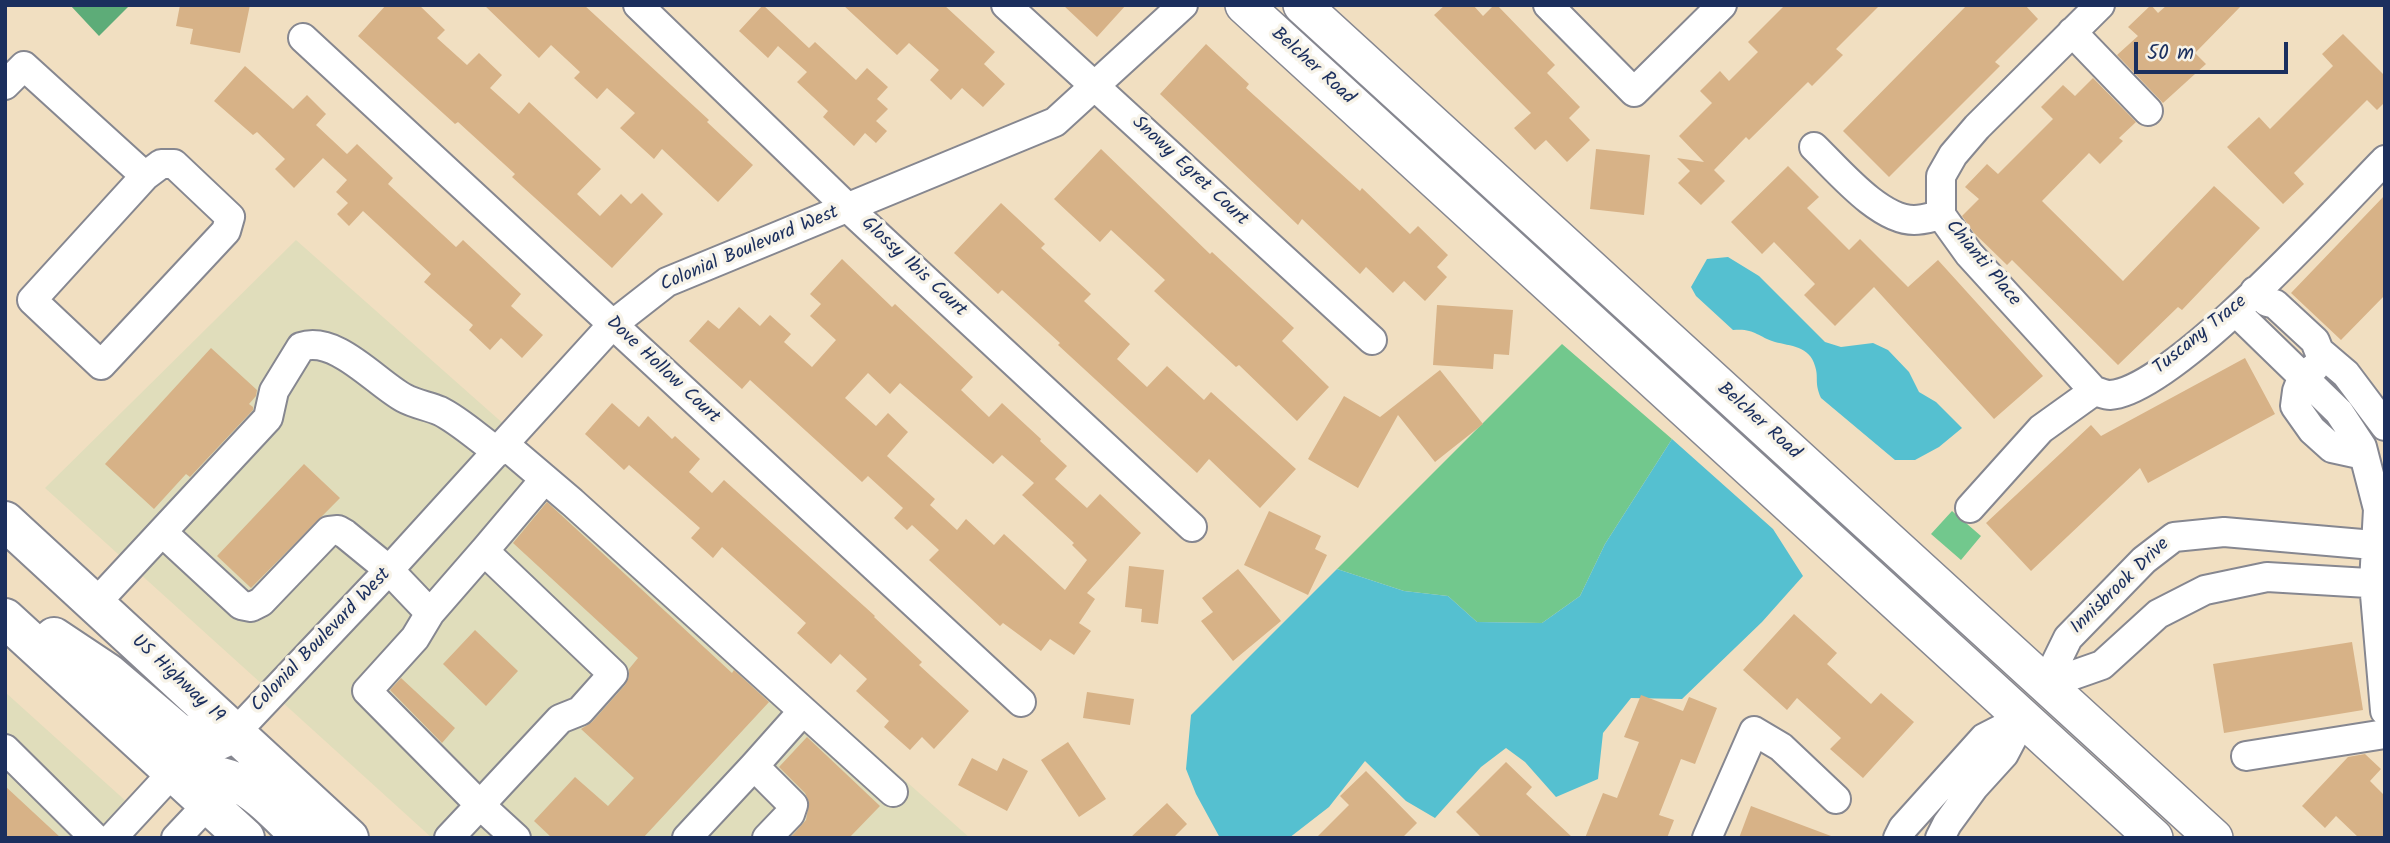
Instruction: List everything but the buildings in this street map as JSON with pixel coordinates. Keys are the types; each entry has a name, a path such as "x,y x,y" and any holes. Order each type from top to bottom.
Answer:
{"highway":[{"name":"US Highway 19","path":"5,521 349,838"},
{"path":"5,604 108,673 176,731 194,740 215,742 235,733"},
{"path":"5,618 245,838"},
{"path":"173,772 205,774 233,781 253,793 303,838"}],"main road":[{"name":"Belcher Road","path":"1244,5 2154,838"},
{"name":"Belcher Road","path":"1302,5 2214,838"},
{"path":"1900,605 1938,623 2001,680 2025,687 2045,685"},
{"path":"2023,718 2044,720 2060,729 2089,750 2127,784 2147,794 2169,797"}],"street":[{"name":"Glossy Ibis Court","path":"638,5 848,208 1192,527"},
{"name":"Snowy Egret Court","path":"1006,5 1372,340"},
{"name":"Colonial Boulevard West","path":"235,733 501,449 612,325 667,282 1055,122 1183,5"},
{"path":"1548,5 1634,92 1722,5"},
{"name":"Chianti Place","path":"2094,391 1969,254 1941,215 1941,176 1952,155 2100,5"},
{"path":"2072,32 2148,111"},
{"name":"Dove Hollow Court","path":"303,38 1021,702"},
{"path":"5,85 24,66 145,176"},
{"path":"1814,147 1868,200 1890,213 1912,220 1941,215"},
{"name":"Tuscany Trace","path":"2094,391 2110,395 2134,387 2173,364 2236,312 2261,297 2385,160"},
{"path":"161,164 174,164 230,217 226,231 101,365 32,300 145,176 161,164"},
{"path":"2261,297 2275,304 2315,341 2323,354 2346,374 2385,426"},
{"path":"2236,312 2339,412 2362,447 2378,509 2385,711"},
{"path":"95,604 268,418 274,391 301,347 313,343 323,345 364,367 404,397 442,412 544,480 572,502 893,792"},
{"path":"2302,378 2323,354"},
{"path":"1970,508 2041,429 2094,391"},
{"path":"516,838 367,691 415,638 430,613 544,480"},
{"path":"162,532 241,605 251,607 261,602 328,531 338,530 389,570 430,613"},
{"name":"Innisbrook Drive","path":"2045,685 2068,638 2144,560 2174,537 2224,532 2380,546"},
{"path":"449,838 560,719 580,711 613,674 484,551"},
{"path":"2045,685 2102,665 2158,614 2204,590 2267,577 2379,584"},
{"path":"687,838 803,711"},
{"path":"1898,838 1903,828 1984,738 2023,718"},
{"path":"1940,838 1974,787 2004,754 2023,718"},
{"path":"1707,838 1754,731 1781,747 1836,799"},
{"path":"2245,756 2385,734"},
{"path":"5,749 95,838"},
{"path":"754,766 793,805 790,814 767,838"},
{"path":"112,838 173,772"},
{"path":"176,838 208,804"}],"shaded area":[{"path":"296,240 506,426 263,685 45,488"},
{"path":"523,442 970,838 432,838 281,701"},
{"path":"5,692 128,803 96,838 5,838"}],"green space":[{"path":"70,5 130,5 99,36"},
{"path":"1562,344 1672,439 1605,544 1580,596 1542,623 1477,622 1448,596 1404,591 1337,569"},
{"path":"1952,511 1981,536 1961,560 1931,534"}],"water":[{"path":"1728,257 1759,276 1825,342 1841,347 1873,343 1888,350 1909,372 1919,392 1936,402 1962,428 1939,447 1915,460 1895,460 1821,398 1815,366 1809,354 1751,331 1733,330 1696,296 1691,287 1707,259"},
{"path":"1672,439 1773,529 1803,576 1762,622 1682,699 1631,698 1603,733 1598,779 1556,797 1525,762 1506,748 1481,767 1435,818 1406,801 1365,761 1329,807 1289,838 1220,838 1186,769 1191,715 1337,569 1404,591 1448,596 1477,622 1542,623 1580,596 1605,544"}]}
